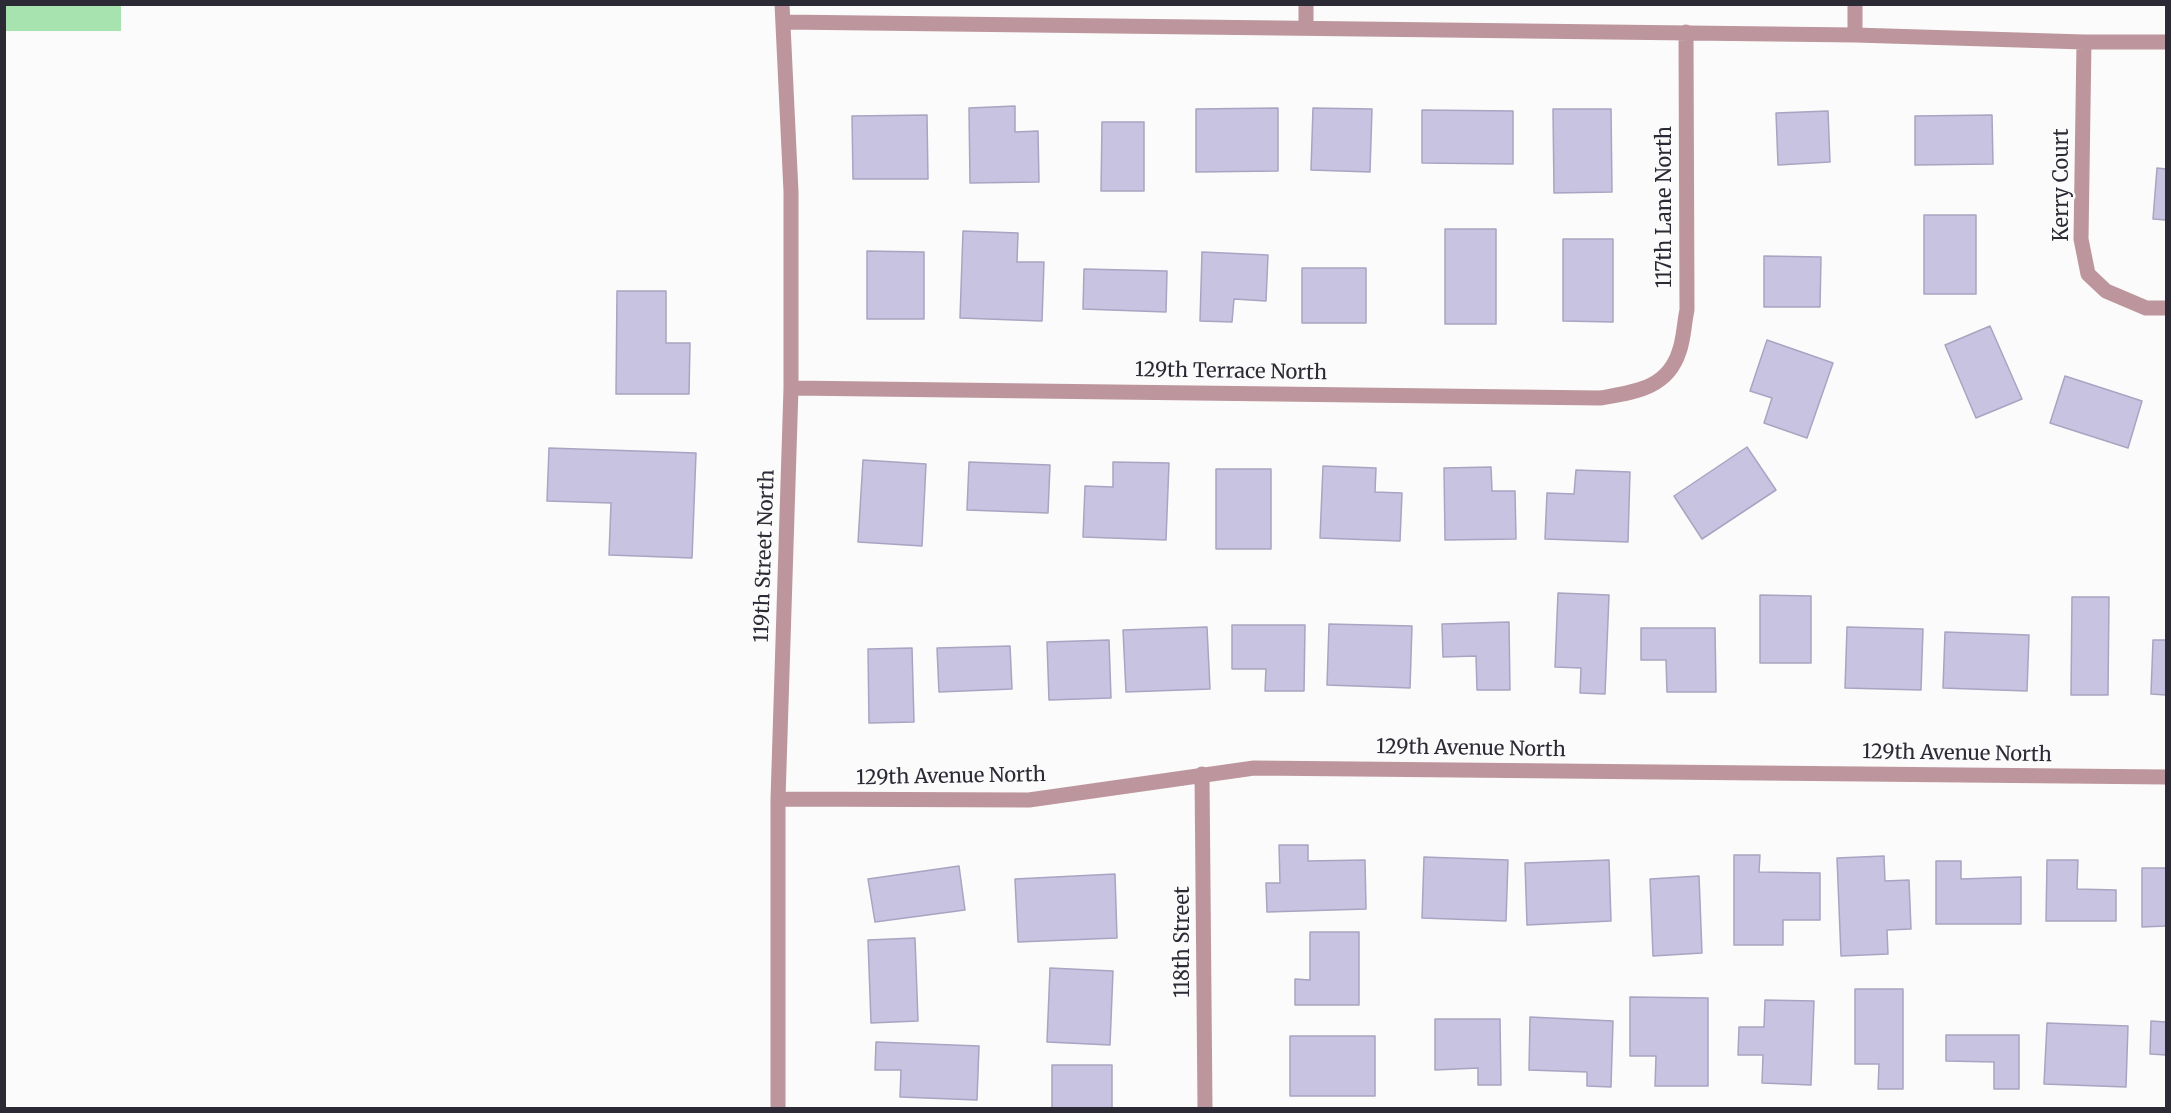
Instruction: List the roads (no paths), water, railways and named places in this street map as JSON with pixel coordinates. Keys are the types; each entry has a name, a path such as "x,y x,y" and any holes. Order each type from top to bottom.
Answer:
{"street":[{"name":"119th Street North","path":"778,1108 778,799 792,388 792,192 782,4"},
{"path":"1306,4 1306,28"},
{"path":"1855,4 1855,35"},
{"path":"784,22 1686,32 2166,42"},
{"name":"117th Lane North","path":"1666,377 1679,352 1687,310 1686,32"},
{"name":"Kerry Court","path":"2084,42 2081,239 2088,274 2106,291 2146,308 2166,308"},
{"name":"129th Terrace North","path":"792,388 1600,398 1638,391 1666,377"},
{"name":"129th Avenue North","path":"778,799 1029,800 1254,768 2166,777"},
{"name":"118th Street","path":"1202,774 1205,1108"}]}
